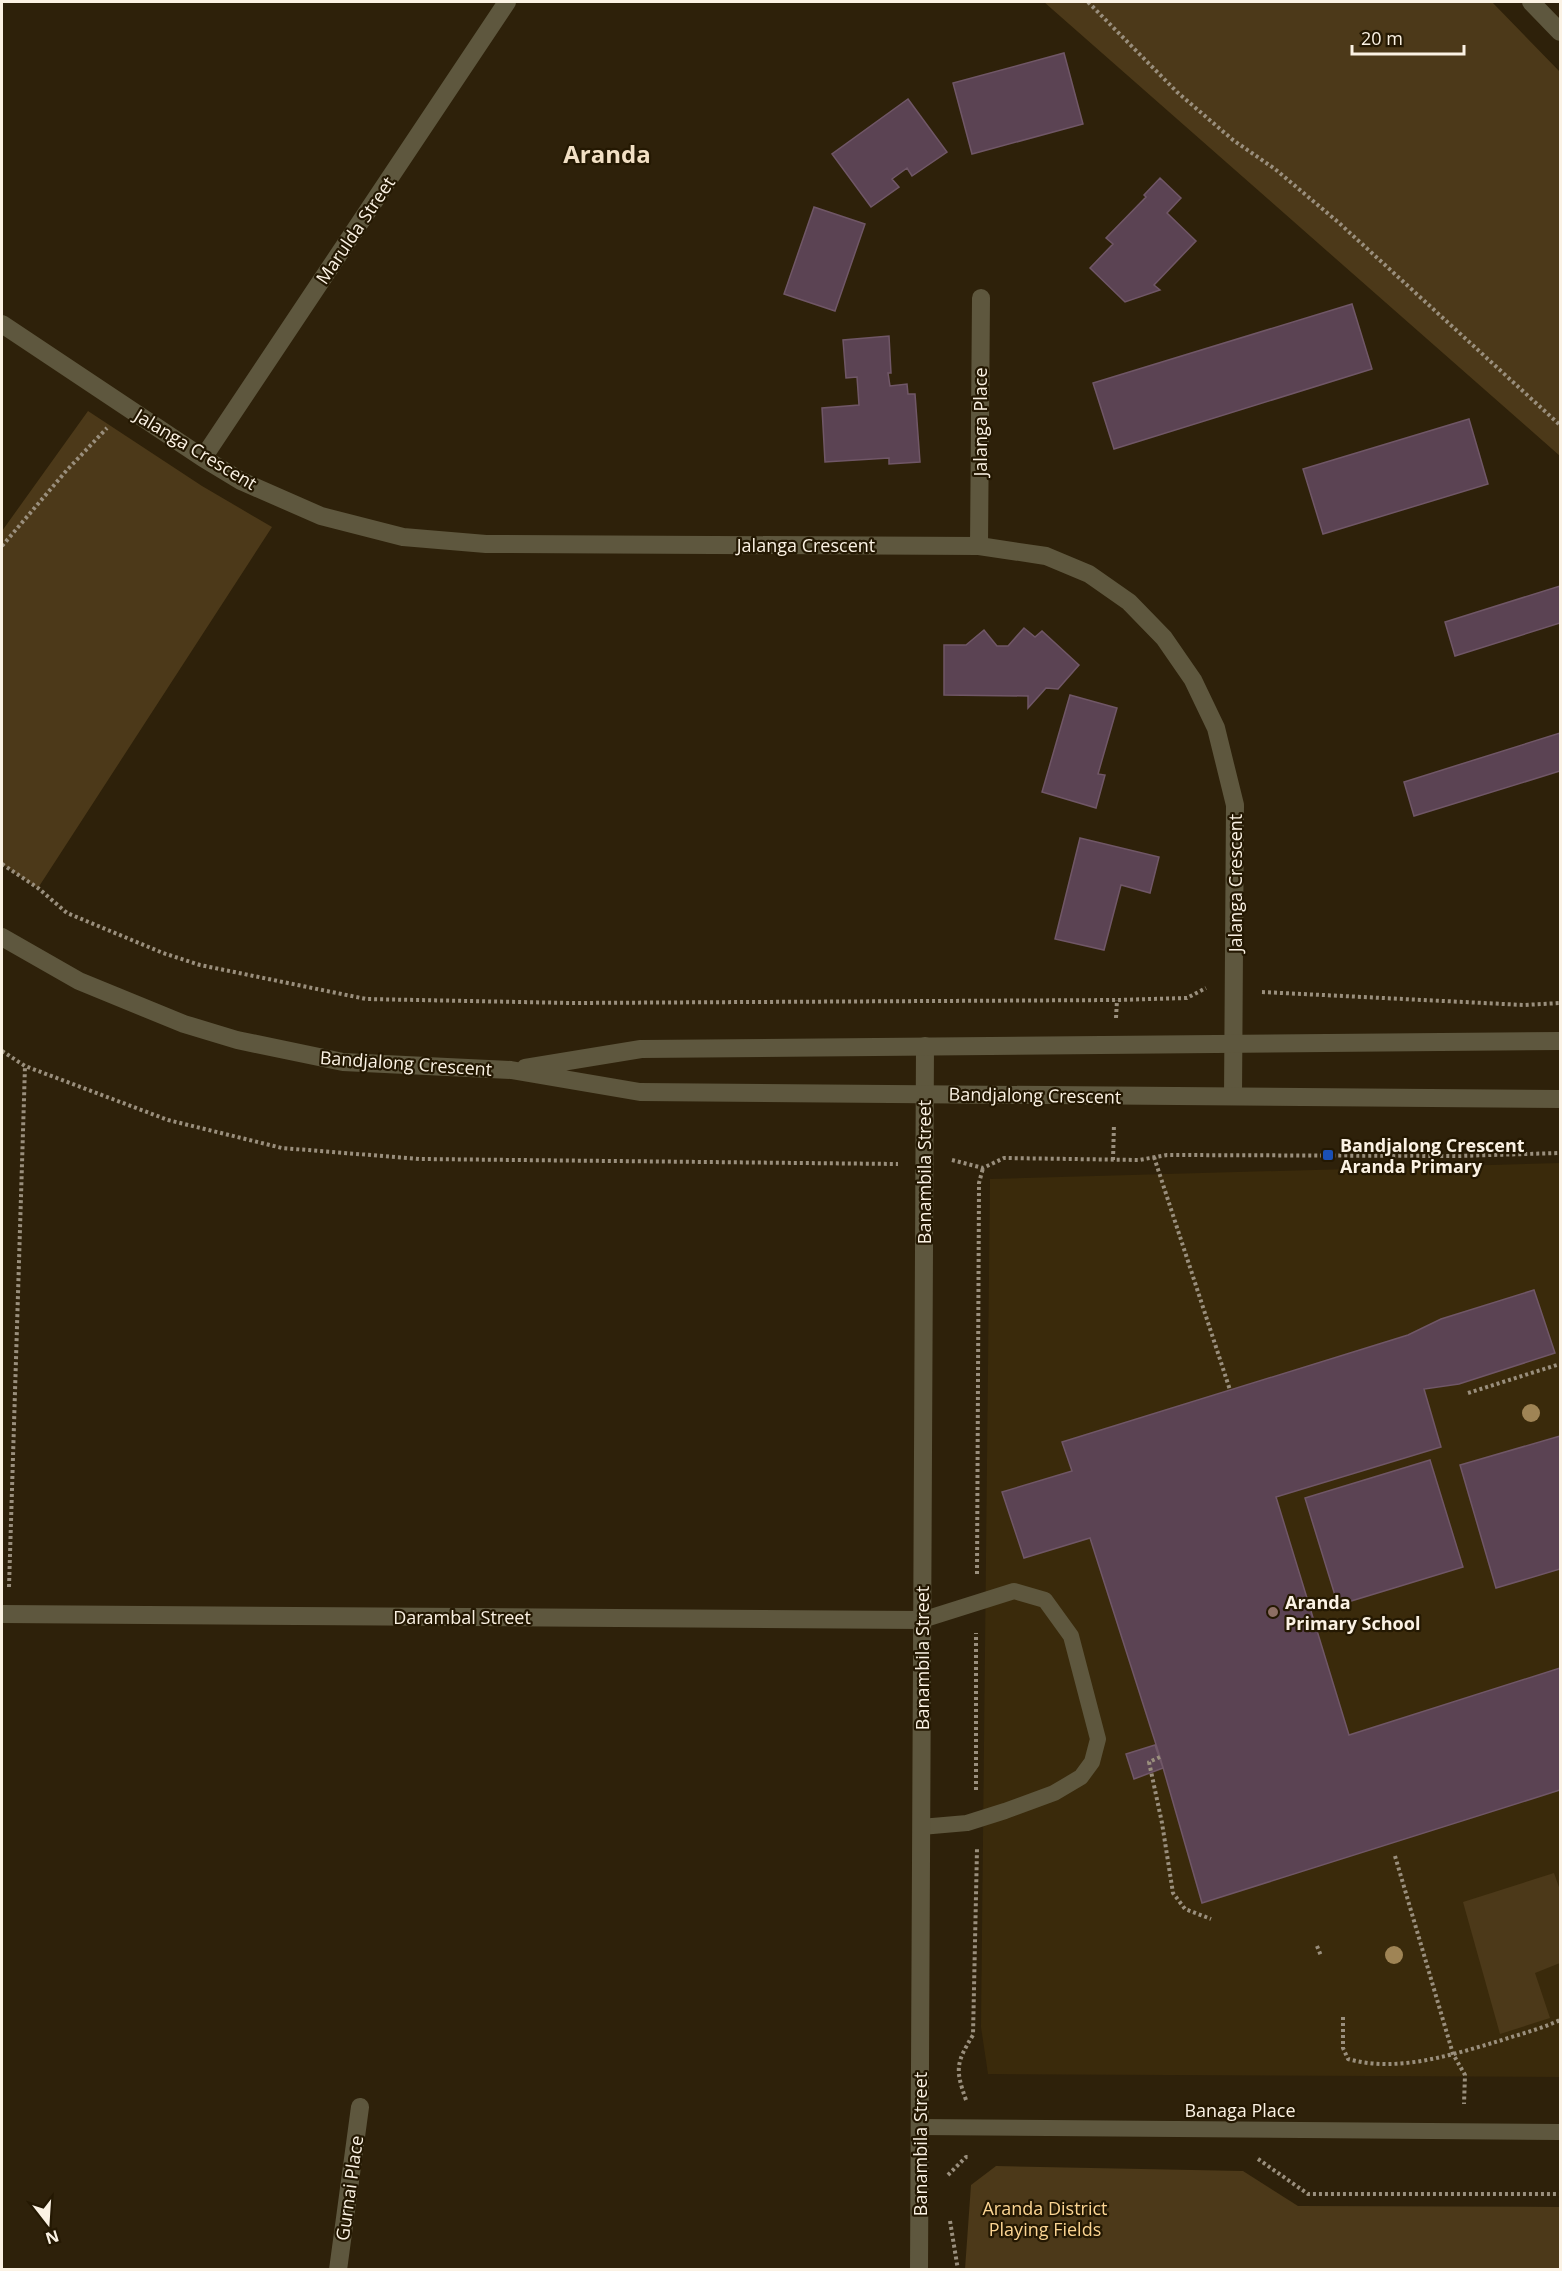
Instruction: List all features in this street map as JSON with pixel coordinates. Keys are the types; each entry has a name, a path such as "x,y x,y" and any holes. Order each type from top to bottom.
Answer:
{"street":[{"name":"Marulda Street","path":"203,458 507,2"},
{"path":"1532,2 1560,32"},
{"name":"Jalanga Place","path":"979,546 981,298"},
{"name":"Jalanga Crescent","path":"2,324 241,481 321,516 403,537 486,544 979,546 1046,556 1089,574 1129,602 1164,638 1193,680 1216,728 1235,805 1233,1096"},
{"name":"Bandjalong Crescent","path":"2,937 79,981 183,1024 237,1040 343,1062 511,1070 640,1092 1560,1099"},
{"name":"Bandjalong Crescent","path":"511,1070 641,1049 1560,1041"},
{"name":"Banambila Street","path":"919,2270 925,1046"},
{"name":"Darambal Street","path":"5,1614 922,1620"},
{"name":"Gurnai Place","path":"338,2270 360,2107"}],"lane":[{"path":"921,1827 967,1823 1054,1793 1081,1777 1092,1762 1098,1739 1071,1636 1045,1600 1014,1591 922,1620"},
{"name":"Banaga Place","path":"920,2127 1560,2132"}],"path":[{"path":"1088,2 1177,92 1233,140 1275,169 1338,222 1560,425"},
{"path":"2,546 67,470 110,426"},
{"path":"2,864 38,888 67,913 163,953 200,965 366,999 570,1003 1117,1000 1187,998 1204,988 1512,1004 1560,1003"},
{"path":"1204,988 1205,977"},
{"path":"2,1051 25,1066 168,1120 282,1148 420,1159 924,1165 948,1159 983,1168 1004,1158 1139,1160 1167,1155 1560,1153"},
{"path":"5,1614 25,1066"},
{"path":"1154,1157 1230,1390"},
{"path":"966,2100 960,2081 959,2059 973,2036 977,1854 979,1183 983,1168"},
{"path":"1468,1393 1560,1364"},
{"path":"1160,1757 1149,1762 1173,1893 1185,1909 1211,1919"},
{"path":"1395,1856 1453,2054 1465,2075 1463,2132"},
{"path":"1317,1946 1321,1956"},
{"path":"1343,2017 1343,2048 1348,2059 1382,2064 1426,2060 1453,2054 1545,2027 1560,2020"},
{"path":"1254,2156 1308,2194 1560,2194"},
{"path":"946,2177 966,2157 977,2157"},
{"path":"949,2214 958,2270"}],"shaded area":[{"name":"Aranda Primary School","path":"1560,1163 1560,2077 988,2074 981,2027 990,1179"}],"green space":[{"path":"1044,2 1492,2 1560,72 1560,456"},
{"path":"88,411 202,486 272,527 38,888 2,864 2,531"},
{"path":"1554,1873 1560,1890 1560,1963 1535,1973 1550,2018 1500,2034 1463,1902"},
{"name":"Aranda District Playing Fields","path":"996,2166 1243,2171 1298,2206 1560,2207 1560,2269 965,2269 971,2185"}],"building":[{"path":"1064,53 1083,124 972,154 953,83"},
{"path":"908,99 947,152 912,176 907,168 892,179 899,187 871,207 832,154"},
{"path":"1160,178 1181,198 1167,213 1196,241 1154,285 1160,290 1125,302 1090,268 1113,244 1106,238 1146,197 1144,195"},
{"path":"814,207 865,224 835,311 784,294"},
{"path":"1352,304 1372,369 1114,449 1093,383"},
{"path":"889,336 890,386 907,384 908,394 915,394 920,462 889,464 889,458 825,462 822,408 859,405 857,377 846,378 843,340"},
{"path":"1469,419 1488,484 1323,534 1303,469"},
{"path":"1560,586 1560,623 1455,656 1445,622"},
{"path":"1024,628 1035,637 1042,631 1079,665 1058,689 1046,688 1028,708 1028,696 944,695 944,645 966,645 984,630 997,646 1008,646"},
{"path":"1070,695 1117,708 1098,774 1105,775 1096,808 1042,792"},
{"path":"1560,733 1560,771 1414,816 1404,782"},
{"path":"1080,838 1159,857 1150,893 1121,885 1104,950 1055,939"},
{"path":"1534,1290 1555,1353 1459,1384 1424,1389 1441,1447 1276,1497 1349,1735 1560,1668 1560,1790 1202,1903 1160,1757 1090,1538 1024,1558 1002,1492 1072,1471 1062,1442 1408,1335 1441,1319"},
{"path":"1560,1436 1560,1569 1496,1588 1460,1465"},
{"path":"1430,1460 1463,1567 1338,1605 1305,1498"},
{"path":"1155,1745 1163,1768 1134,1779 1126,1754"}],"place":[{"name":"Bandjalong Crescent Aranda Primary","path":"1328,1155"},
{"name":"Aranda Primary School","path":"1273,1612"}],"district":[{"name":"Aranda","path":"607,153"}]}
